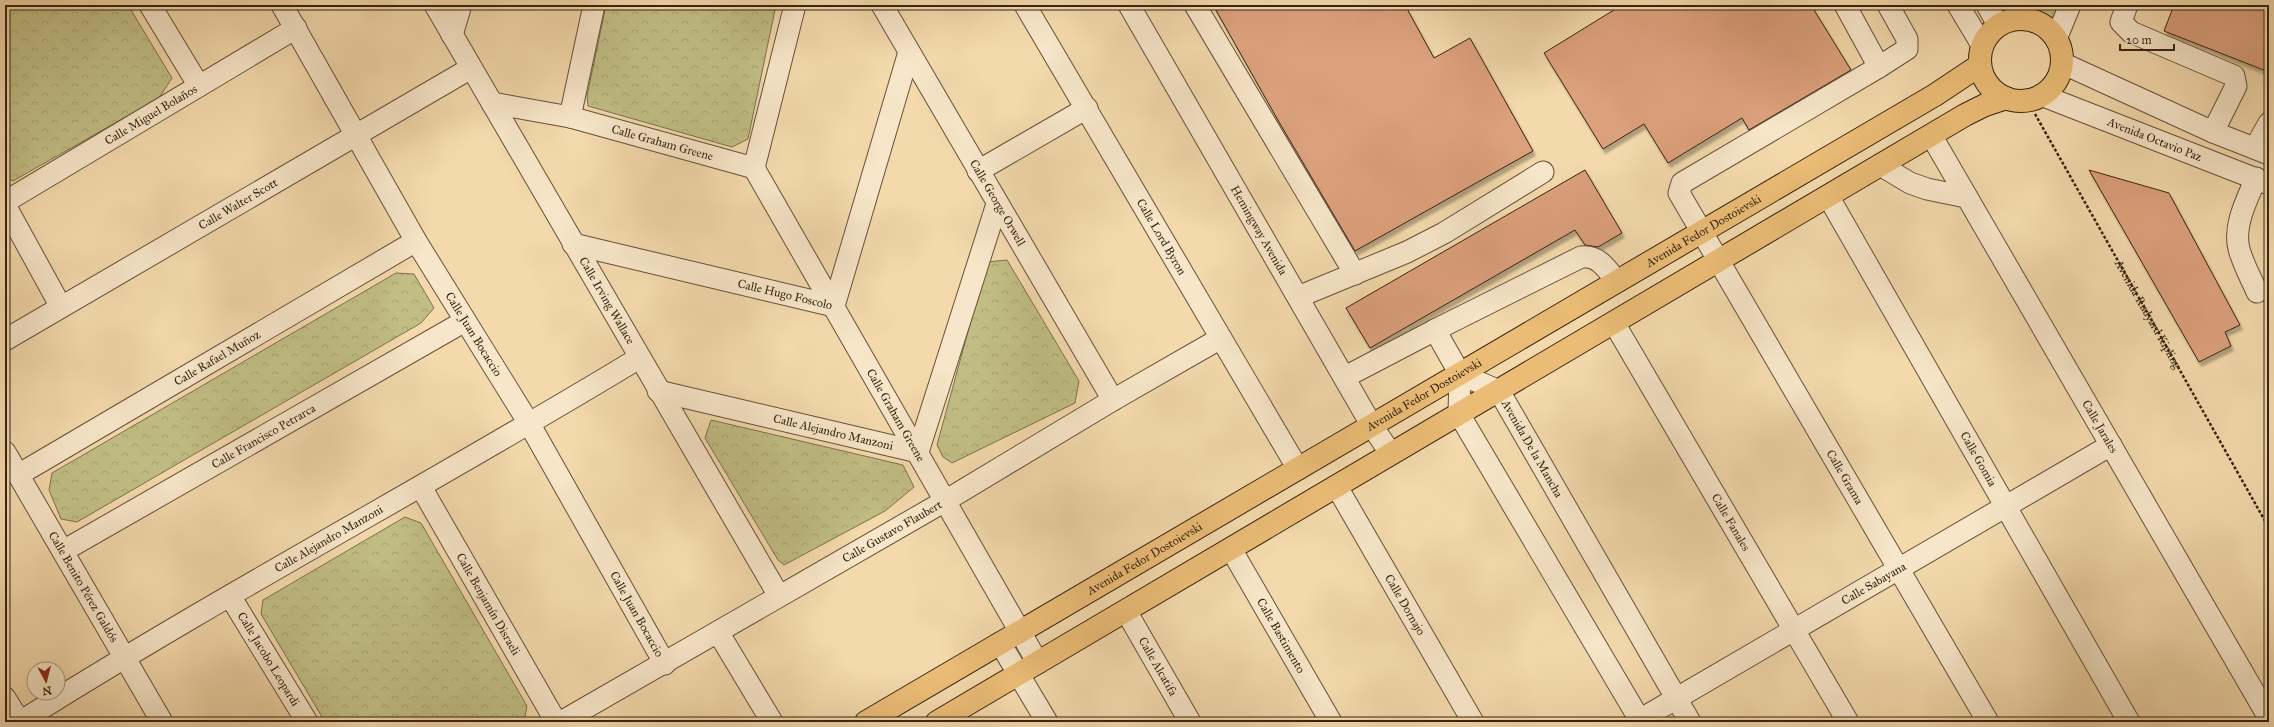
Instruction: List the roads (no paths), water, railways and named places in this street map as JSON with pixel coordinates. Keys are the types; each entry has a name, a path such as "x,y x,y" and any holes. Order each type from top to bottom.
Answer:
{"main road":[{"path":"937,722 957,716 1019,674 1931,135 1985,105 2006,98 2034,98 2051,87 2058,76 2062,63 2061,50 2056,39 2048,29 2038,22 2010,17 1988,34 1981,55 1988,85 2006,98"},
{"name":"Avenida Fedor Dostoievski","path":"866,722 1935,95 1981,55"}],"street":[{"path":"150,5 199,86"},
{"name":"Calle Juan Bocaccio","path":"282,5 358,134 416,241 464,321 530,424 665,664"},
{"name":"Calle Irving Wallace","path":"435,5 658,391 779,596"},
{"path":"452,35 461,5"},
{"path":"570,117 594,5"},
{"path":"754,168 795,5"},
{"name":"Calle George Orwell","path":"882,5 1113,400"},
{"name":"Calle Lord Byron","path":"1025,5 1087,108 1298,469"},
{"name":"Hemingway Avenida","path":"1128,5 1372,426 1391,454"},
{"path":"1195,5 1355,274"},
{"path":"1845,5 1879,67"},
{"name":"Calle Grama","path":"1888,5 1907,39 1907,49 1682,183 1679,193 1988,722"},
{"path":"1958,5 1981,55"},
{"path":"1987,5 2010,17"},
{"path":"2056,39 2070,5"},
{"path":"2127,5 2121,22 2130,32 2234,76 2236,86 2213,132"},
{"name":"Calle Miguel Bolaños","path":"5,202 296,28"},
{"name":"Calle Hugo Foscolo","path":"573,244 834,306 909,52"},
{"path":"2062,63 2213,132 2262,151 2269,123"},
{"name":"Calle Walter Scott","path":"5,340 471,68"},
{"name":"Avenida Octavio Paz","path":"2034,98 2262,181"},
{"name":"Calle Graham Greene","path":"492,103 570,117 754,168 1038,663"},
{"path":"978,171 1087,108"},
{"name":"Calle Jarales","path":"1931,135 2269,718"},
{"path":"1880,165 1910,183 1927,189 1966,197"},
{"path":"1298,297 1385,263 1444,233 1543,172"},
{"path":"2257,292 2239,249 2238,236 2240,219 2262,181"},
{"name":"Calle Gomia","path":"1828,196 2129,722"},
{"path":"918,452 997,204"},
{"path":"5,205 61,307"},
{"name":"Calle Rafael Muñoz","path":"18,475 416,241"},
{"path":"1345,378 1435,330 1582,257 1589,256 1597,258 1617,282"},
{"name":"Calle Francisco Petrarca","path":"63,551 464,321"},
{"name":"Calle Fanales","path":"1614,323 1848,722"},
{"path":"1435,330 1460,374 1459,414 1639,721"},
{"name":"Calle Gustavo Flaubert","path":"561,722 665,664 1221,338"},
{"name":"Calle Alejandro Manzoni","path":"20,722 124,656 530,424 639,358"},
{"name":"Avenida De la Mancha","path":"1460,374 1499,391 1690,722"},
{"name":"Calle Alejandro Manzoni","path":"658,391 918,452"},
{"name":"Calle Sabayana","path":"1639,721 2111,445"},
{"name":"Calle Benito Pérez Galdós","path":"5,452 162,722"},
{"name":"Calle Benjamín Disraeli","path":"420,487 556,722"},
{"name":"Calle Dornajo","path":"1336,487 1473,722"},
{"name":"Calle Bastimento","path":"1231,549 1331,722"},
{"name":"Calle Jacobo Leopardi","path":"230,596 307,722"},
{"name":"Calle Alcatifa","path":"1126,611 1190,722"},
{"path":"718,632 772,722"},
{"path":"1000,643 1047,722"},
{"path":"5,698 20,722"}]}
